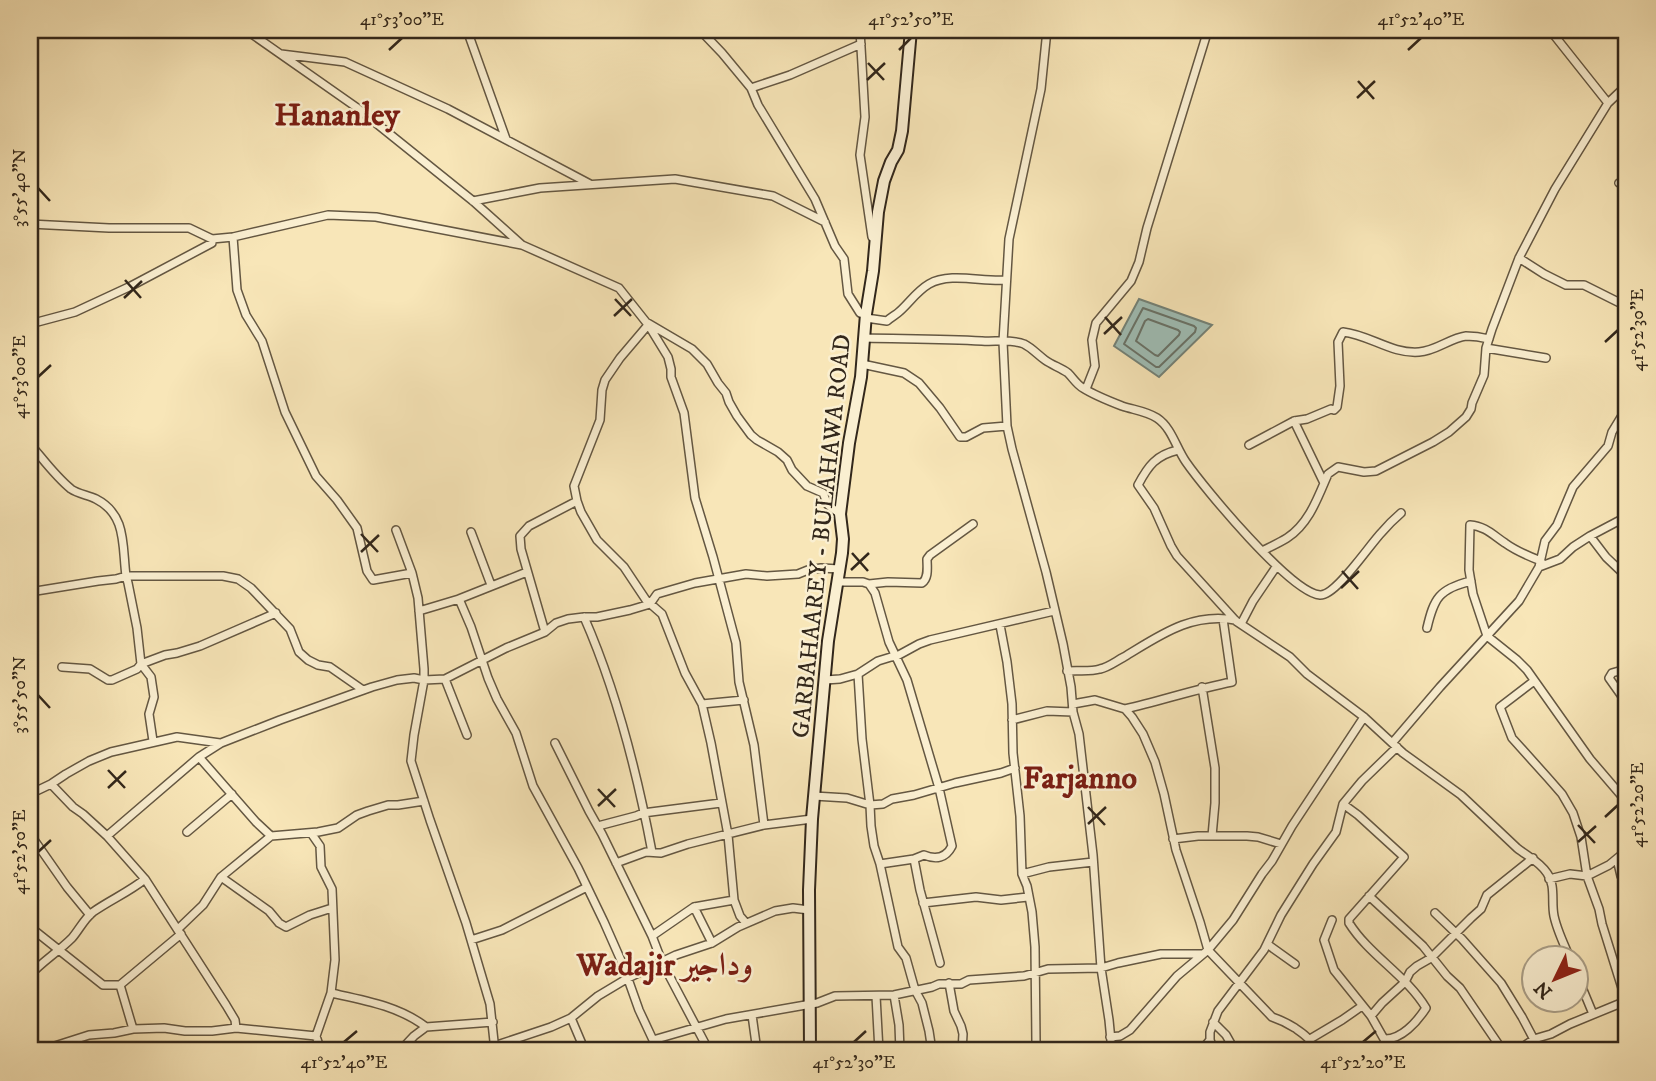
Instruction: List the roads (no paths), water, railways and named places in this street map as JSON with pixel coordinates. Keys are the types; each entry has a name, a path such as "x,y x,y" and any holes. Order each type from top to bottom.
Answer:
{"main road":[{"name":"GARBAHAAREY - BULAHAWA ROAD","path":"810,1051 809,910 812,819 828,641 843,539 840,514 862,364 884,181 898,150 902,131 911,30"}],"street":[{"path":"246,30 356,107 473,201 522,245"},
{"path":"467,30 507,140"},
{"path":"700,30 751,88 758,105 815,199 835,246 844,259 848,294 860,313 887,321 929,284 947,278 1006,280"},
{"path":"860,30 865,117 860,155 874,251"},
{"path":"1046,30 1041,89 1009,239 1003,342 1007,426 1046,572 1079,734 1101,968 1112,1051"},
{"path":"1086,389 1095,366 1092,340 1096,323 1130,281 1139,262 1208,30"},
{"path":"1550,30 1608,103"},
{"path":"751,88 790,75 861,44"},
{"path":"279,54 345,62 448,109 590,185"},
{"path":"1262,551 1287,538 1298,528 1316,502 1328,474 1338,467 1364,472 1376,471 1433,442 1458,425 1471,409 1484,374 1489,338 1519,258 1555,189 1608,103 1626,86"},
{"path":"473,201 540,188 675,179 773,196 825,222"},
{"path":"30,224 189,228 212,239 233,237 328,215 376,217 522,245 619,288 647,323 668,358 671,377 682,406 695,498 736,642 738,672 755,754 764,825"},
{"path":"233,237 237,290 246,315 262,341 285,412 316,476 357,528 367,571 373,580 412,573"},
{"path":"30,324 75,312 212,243 212,239"},
{"path":"1519,258 1566,285 1584,285 1626,306"},
{"path":"647,323 605,380 600,420 574,486 577,501 597,540 624,567 641,593 665,619 685,673 702,704 728,835 734,900 746,923"},
{"path":"647,323 692,349 711,369 737,416 751,435 788,460 800,480 823,493 828,506 840,514"},
{"path":"1249,445 1294,421 1307,419 1337,407 1340,386 1338,342 1343,332 1357,333 1388,347 1420,352 1465,336 1489,338"},
{"path":"865,338 1022,343 1044,360 1068,373 1086,389 1156,417 1164,423 1178,450 1207,489 1276,566 1308,591 1322,595 1328,593 1401,513"},
{"path":"1486,348 1546,358"},
{"path":"862,364 904,373 919,383 960,437 966,437 983,428 1007,426"},
{"path":"1214,1051 1210,1040 1213,1022 1226,999 1267,944 1281,915 1336,831 1343,804 1395,745 1445,681 1519,601 1540,564 1545,541 1557,525 1573,486 1608,446 1612,432 1626,409"},
{"path":"1294,421 1324,483"},
{"path":"30,444 50,469 73,490 96,500 111,510 118,519 141,664 151,677 154,696 149,714 153,741"},
{"path":"1178,450 1167,453 1152,463 1138,485 1154,508 1177,556 1238,623 1290,657 1321,686 1364,717 1403,753 1461,795 1517,848 1533,858 1548,874 1553,887 1554,919 1564,944"},
{"path":"545,632 532,593 520,536 529,526 577,501"},
{"path":"1626,517 1590,536 1560,559 1540,564 1486,529 1470,525 1469,570 1473,594 1487,636 1527,670 1590,759 1626,801"},
{"path":"838,582 922,583 926,577 927,559 973,524"},
{"path":"396,530 418,598 424,680 411,761 490,1004 495,1048 571,1018 598,996 628,978 699,946 712,943 746,923 775,911 793,908 809,910"},
{"path":"471,532 491,586"},
{"path":"1590,536 1626,576"},
{"path":"1238,623 1276,566"},
{"path":"107,836 200,757 221,743 363,690 404,679 445,679 506,648 545,632 556,623 568,619 597,617 650,604 657,594 695,583 746,574 787,575 821,568 840,569"},
{"path":"419,611 459,599 527,572"},
{"path":"30,592 125,576 223,576 238,579 276,613 289,629 299,652 308,660 330,667 363,690"},
{"path":"1427,628 1437,597 1456,585 1471,582"},
{"path":"869,584 877,599 889,642 907,680 939,788 952,846 942,857 924,855 880,864"},
{"path":"459,599 497,699 516,733 533,786 587,887 624,965 653,1041 660,1051"},
{"path":"825,680 858,674 878,661 897,656 930,640 1054,611"},
{"path":"62,667 90,669 107,680 112,680 137,669 141,664 201,646 276,613"},
{"path":"584,617 622,721 640,790 652,852"},
{"path":"1067,671 1099,669 1167,631 1190,623 1223,619 1238,623"},
{"path":"1012,720 1073,708 1096,700 1125,709 1202,687 1231,682 1223,619"},
{"path":"1000,625 1007,662 1022,874 1032,912 1038,1051"},
{"path":"1626,669 1612,673 1609,678 1626,702"},
{"path":"858,674 872,836 898,947 906,958 915,990 922,1003 932,1051"},
{"path":"445,679 467,734"},
{"path":"1517,1051 1534,1040 1626,1001 1587,876 1581,837 1573,813 1562,794 1512,738 1500,706 1534,681"},
{"path":"1202,687 1215,768 1212,836"},
{"path":"702,704 744,701"},
{"path":"1125,709 1143,734 1155,762 1173,839 1203,932 1205,952"},
{"path":"1110,1037 1120,1036 1130,1030 1177,976 1205,952 1233,920 1364,717"},
{"path":"30,794 111,752 177,737 221,743"},
{"path":"555,743 652,936 662,962 709,1051"},
{"path":"200,757 271,836"},
{"path":"814,796 847,798 870,806 1015,768"},
{"path":"51,784 107,836 145,879 235,1020 236,1028"},
{"path":"187,832 232,794"},
{"path":"30,927 103,985 120,985 204,905 221,877 271,836 338,828 357,815 388,805 424,801"},
{"path":"598,826 643,813 721,803"},
{"path":"1332,920 1324,940 1334,970 1371,1016 1382,1035 1387,1040 1399,1036 1426,1008 1349,923 1349,919 1404,857 1343,804"},
{"path":"616,863 639,853 661,853 764,825 812,819"},
{"path":"311,833 320,846 320,863 332,889 335,960 331,993 316,1036 321,1051"},
{"path":"30,834 90,915"},
{"path":"1173,839 1258,837 1281,844"},
{"path":"1549,879 1570,874 1587,876 1609,866 1626,851"},
{"path":"1371,1016 1405,982 1410,972 1432,958 1481,908 1487,895 1533,858"},
{"path":"914,859 940,963"},
{"path":"1617,859 1626,886"},
{"path":"1022,874 1048,867 1093,862"},
{"path":"221,877 286,927 332,908"},
{"path":"30,975 74,936 90,915 145,879"},
{"path":"471,940 502,930 587,887"},
{"path":"1369,896 1423,946 1460,988 1503,1051"},
{"path":"923,903 976,897 1001,900 1028,897"},
{"path":"652,936 694,907 734,900"},
{"path":"694,907 712,943"},
{"path":"1436,913 1501,983 1540,1051"},
{"path":"1267,944 1295,964"},
{"path":"653,1041 726,1019 789,1009 835,996 894,995 939,984 1024,976 1036,971 1060,968 1101,968 1161,954 1205,952 1240,982 1272,1017 1304,1032 1310,1038 1313,1051"},
{"path":"949,983 954,1011 963,1034 962,1051"},
{"path":"120,985 133,1029"},
{"path":"331,993 395,1010 414,1018 426,1027"},
{"path":"894,995 900,1051"},
{"path":"876,996 878,1051"},
{"path":"1310,1038 1362,1006"},
{"path":"1590,1007 1593,1014"},
{"path":"752,1015 757,1051"},
{"path":"571,1018 585,1051"},
{"path":"400,1051 426,1027 493,1022"},
{"path":"1213,1022 1226,1035 1235,1051"},
{"path":"39,1051 89,1035 133,1029 212,1031 236,1028 316,1036"},
{"path":"1201,1051 1210,1040"}],"water":[{"path":"1139,299 1212,325 1159,377 1114,346"}],"district":[{"name":"Hananley","path":"337,114"},
{"name":"Farjanno","path":"1080,777"},
{"name":"Wadajir وداجير","path":"665,964"}]}
